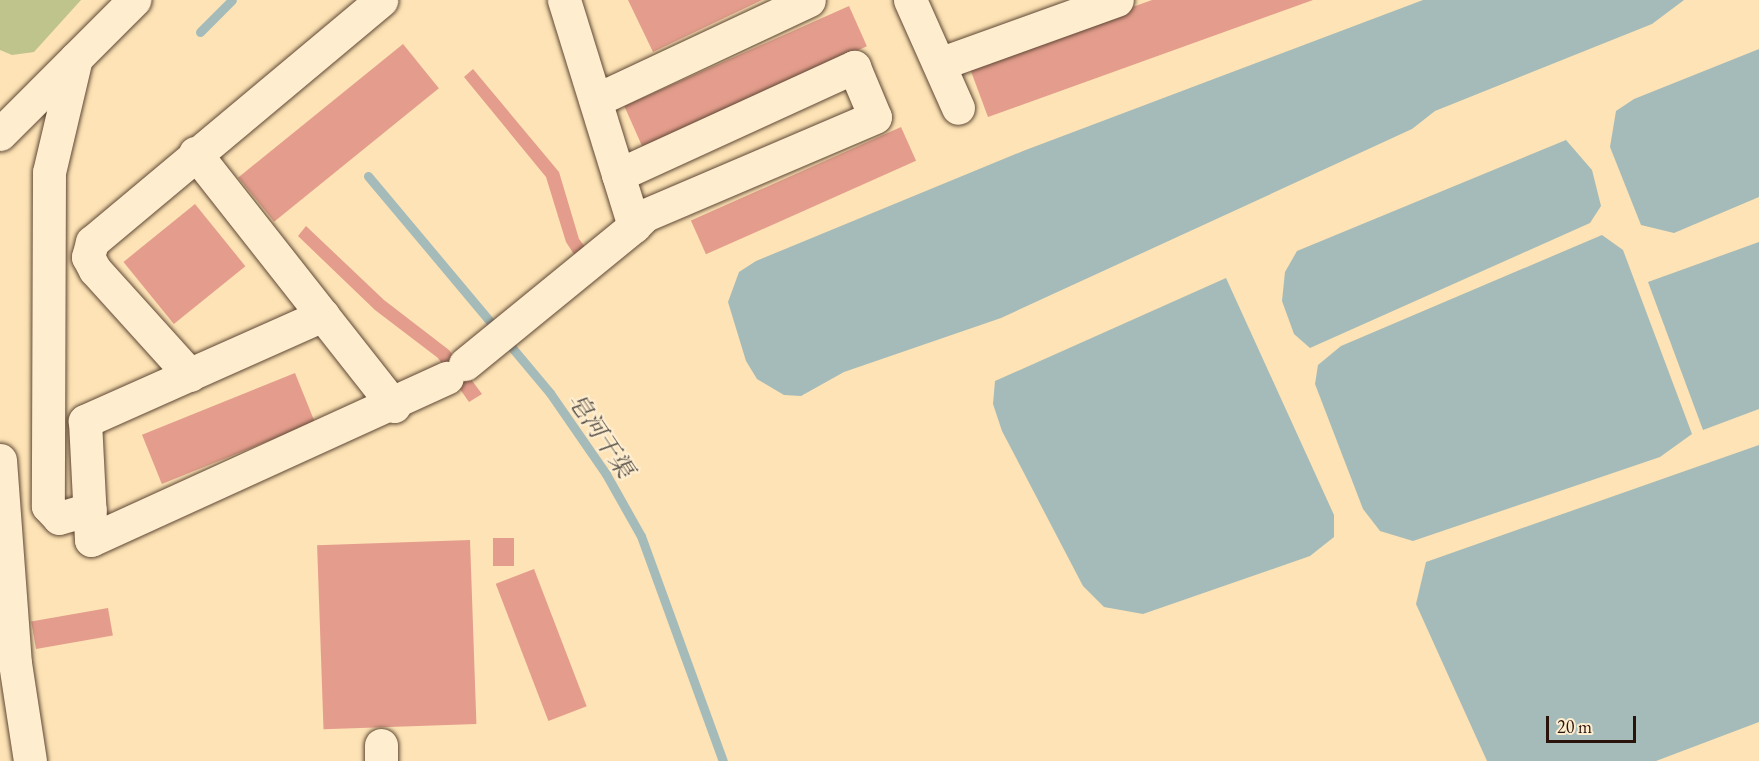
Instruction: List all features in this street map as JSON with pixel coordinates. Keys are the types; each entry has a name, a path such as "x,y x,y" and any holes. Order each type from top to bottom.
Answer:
{"street":[{"path":"0,134 134,0"},
{"path":"189,375 95,270 89,250 96,235 381,0"},
{"path":"564,0 634,226"},
{"path":"596,100 809,0"},
{"path":"910,0 958,108"},
{"path":"939,64 1117,0"},
{"path":"76,58 49,172 48,506 59,518 90,509"},
{"path":"323,315 85,421 91,540 394,406 456,371 645,216 875,117 854,67 618,175"},
{"path":"195,153 394,406"},
{"path":"0,460 15,663 30,761"}],"green space":[{"path":"0,0 81,0 34,52 12,55 0,50"}],"water":[{"path":"1423,0 1684,0 1652,24 1435,111 1412,129 1001,318 844,372 801,396 784,395 757,379 746,361 728,302 739,272 756,261 1023,151"},
{"path":"1759,49 1759,197 1674,233 1641,225 1610,147 1616,111 1634,99"},
{"path":"1566,140 1592,170 1601,206 1590,223 1310,348 1294,334 1282,301 1285,272 1297,251"},
{"path":"1602,235 1623,250 1692,434 1660,457 1413,541 1380,531 1363,509 1315,384 1318,365 1341,346"},
{"path":"1759,242 1759,409 1703,430 1648,282"},
{"path":"1226,278 1334,515 1334,537 1310,556 1143,614 1104,607 1083,586 1002,431 993,404 995,381"},
{"path":"1759,445 1759,722 1656,761 1487,761 1416,604 1426,562"}],"building":[{"path":"628,0 762,0 653,52"},
{"path":"1152,0 1313,0 988,117 969,66"},
{"path":"849,6 867,46 642,146 624,106"},
{"path":"403,44 439,88 274,222 238,177"},
{"path":"473,69 559,172 579,239 589,252 579,262 566,242 546,177 464,77"},
{"path":"901,127 916,161 706,254 691,221"},
{"path":"195,204 245,266 174,324 124,262"},
{"path":"306,226 384,300 449,350 482,394 469,402 438,358 375,310 298,236"},
{"path":"295,373 315,422 162,484 142,435"},
{"path":"493,538 514,538 514,566 493,566"},
{"path":"470,540 476,724 324,729 317,545"},
{"path":"534,569 587,706 548,721 496,584"},
{"path":"108,608 113,636 36,649 31,622"}],"waterway":[{"name":"皂河干渠","path":"200,32 232,0"},
{"name":"皂河干渠","path":"368,176 550,393 606,474 641,536 723,761"}]}
